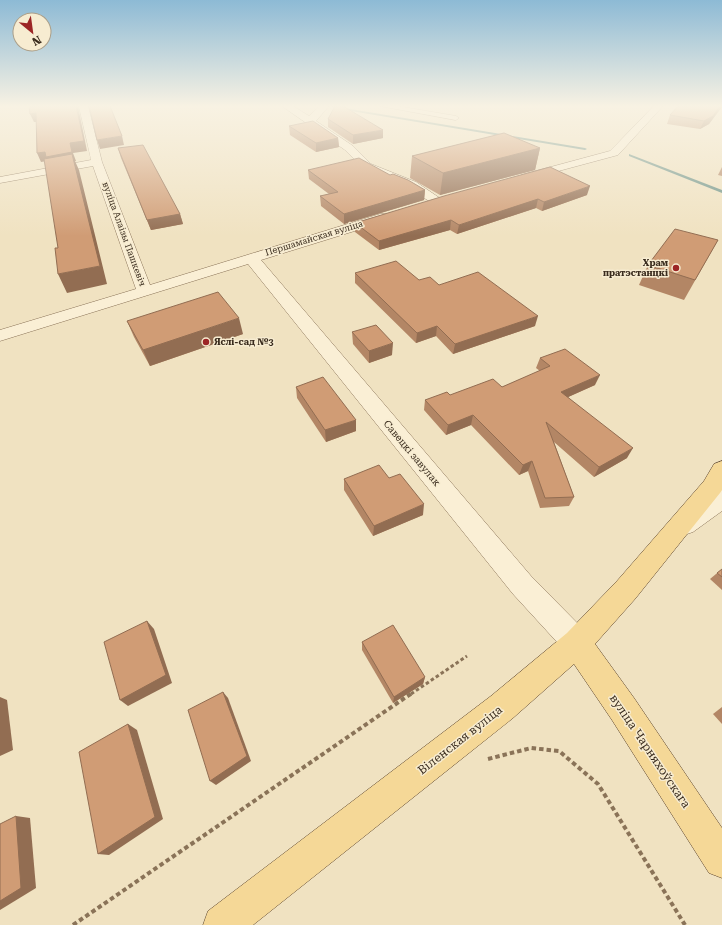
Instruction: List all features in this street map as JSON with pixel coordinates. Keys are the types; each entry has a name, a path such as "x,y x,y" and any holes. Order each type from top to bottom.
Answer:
{"main road":[{"name":"Віленская вуліца","path":"222,925 502,707 577,643 626,590 712,487 722,470"},
{"name":"вуліца Чарняхоўскага","path":"577,643 722,860"}],"street":[{"name":"вуліца Алаізы Пашкевіч","path":"95,149 145,292"},
{"path":"350,149 367,166 412,186 438,201"},
{"path":"514,180 614,153 618,149"},
{"path":"0,180 98,162"},
{"path":"423,205 453,196"},
{"name":"Першамайская вуліца","path":"0,336 393,214"},
{"name":"Савецкі завулак","path":"251,258 522,585 577,643"},
{"name":"Віленская вуліца","path":"675,531 722,498"}],"path":[{"path":"73,925 467,656"},
{"path":"481,764 487,759 531,748 559,751 598,784 685,925"}],"building":[{"path":"37,149 71,149 72,152 46,157 45,152 37,153"},
{"path":"118,149 145,149 180,214 147,220"},
{"path":"439,149 535,149 443,173 412,156"},
{"path":"72,154 100,266 58,274 55,248 58,248 44,159"},
{"path":"359,158 390,175 393,174 408,180 425,190 344,214 320,196 338,192 308,170"},
{"path":"550,167 590,186 544,202 538,199 459,225 451,220 379,241 355,223 444,196"},
{"path":"675,229 718,240 695,280 648,265"},
{"path":"396,261 419,280 430,277 439,285 478,272 538,316 455,344 437,326 417,333 355,273"},
{"path":"218,292 239,318 143,350 127,321"},
{"path":"376,325 393,343 369,351 352,332"},
{"path":"565,349 600,375 561,392 633,448 599,467 546,422 574,497 545,498 532,461 523,465 473,415 448,425 425,400 447,392 450,395 493,379 502,387 550,366 540,358"},
{"path":"323,377 356,420 325,430 296,387"},
{"path":"379,465 389,478 400,474 424,504 374,526 344,479"},
{"path":"722,569 722,577 717,573"},
{"path":"147,621 166,675 120,700 104,642"},
{"path":"393,625 425,677 394,697 362,642"},
{"path":"223,692 247,756 210,781 188,710"},
{"path":"128,724 155,817 98,854 79,752"},
{"path":"16,816 21,888 0,901 0,824"}],"waterway":[{"path":"630,155 722,192"}],"place":[{"name":"Храм пратэстанцкі","path":"676,268"},
{"name":"Яслі-сад №3","path":"206,342"}]}
